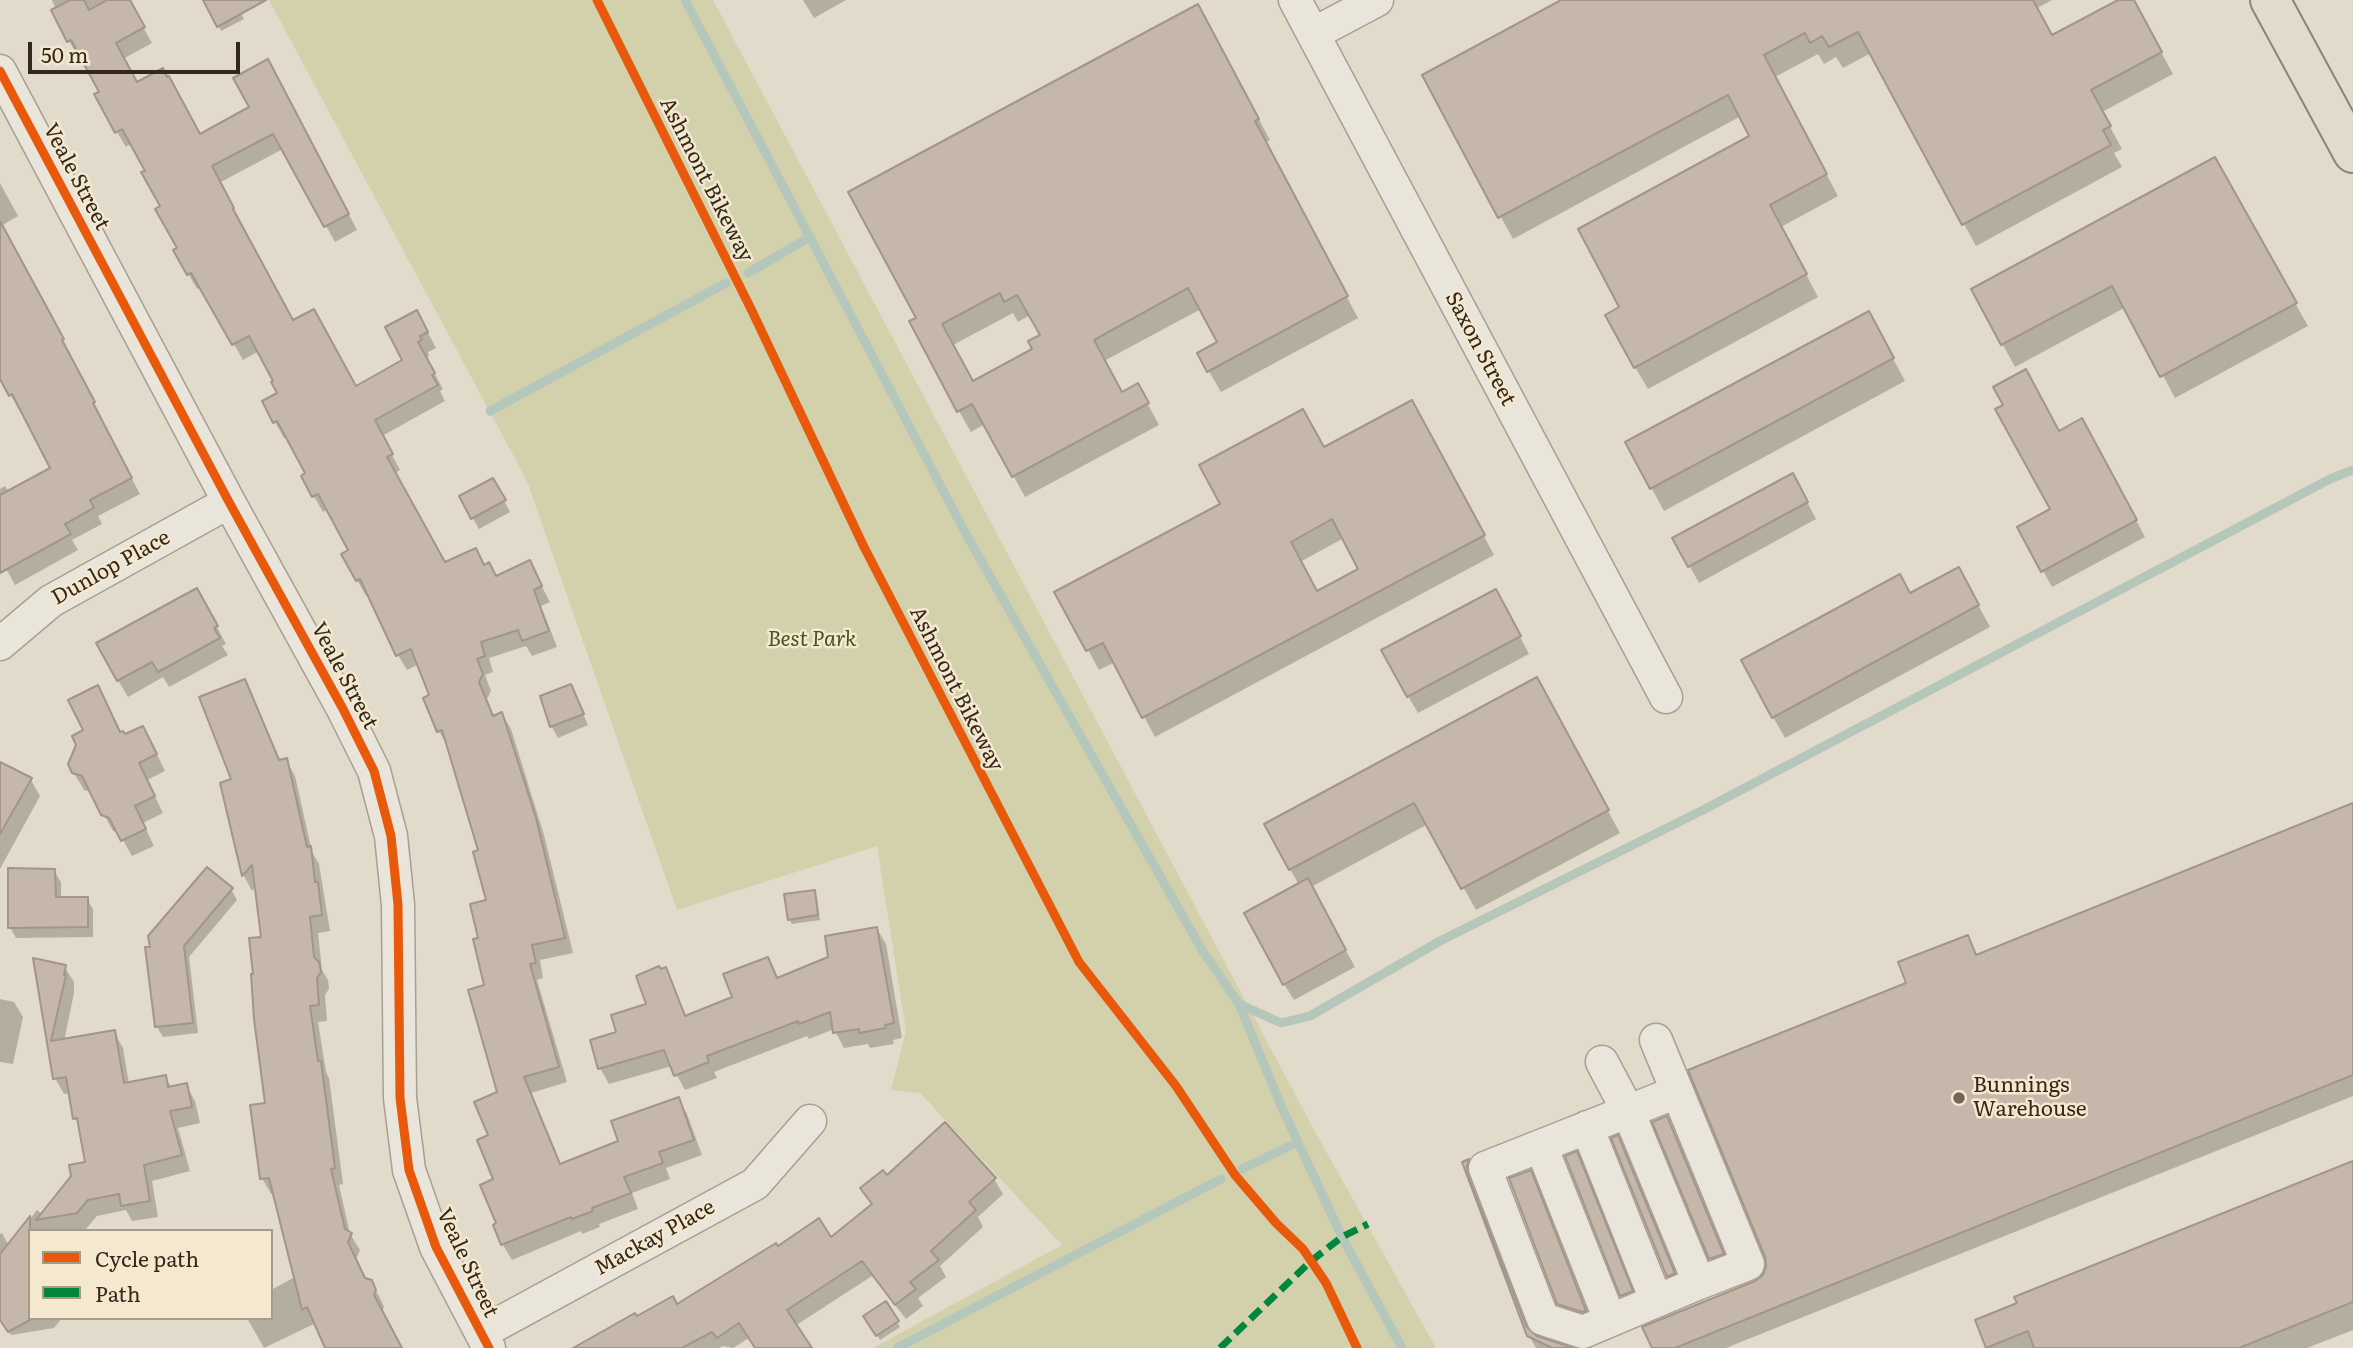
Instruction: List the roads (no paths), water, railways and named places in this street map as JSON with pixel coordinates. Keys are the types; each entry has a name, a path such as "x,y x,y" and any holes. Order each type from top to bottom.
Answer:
{"main road":[{"path":"2270,0 2353,153"}],"street":[{"name":"Saxon Street","path":"1295,0 1666,697"},
{"path":"1313,34 1377,0"},
{"name":"Veale Street","path":"1,76 374,771 391,836 398,905 400,1098 409,1170 436,1247 485,1341"},
{"name":"Dunlop Place","path":"0,644 51,601 229,502"},
{"path":"1656,1040 1748,1264 1583,1332 1543,1319 1485,1168 1677,1092"},
{"path":"1602,1062 1629,1111 1699,1283"},
{"name":"Mackay Place","path":"485,1341 755,1184 810,1121"},
{"path":"1587,1127 1656,1300"},
{"path":"1541,1146 1610,1320"}],"waterway":[{"path":"685,0 966,534 1202,950 1239,1004 1281,1023 1310,1016 1440,941 1703,810 2330,479 2353,470"},
{"path":"748,273 810,237"},
{"path":"490,411 726,283"},
{"path":"1239,1004 1282,1108 1344,1241 1402,1348"},
{"path":"1242,1169 1298,1142"},
{"path":"897,1348 1221,1179"}],"place":[{"name":"Bunnings Warehouse","path":"1959,1098"}],"park label":[{"name":"Best Park","path":"812,640"}]}
